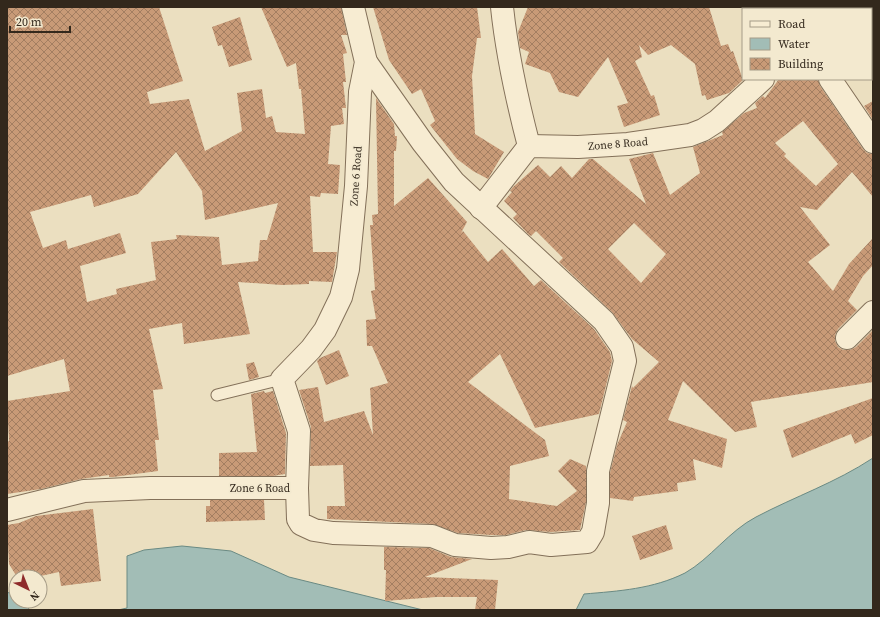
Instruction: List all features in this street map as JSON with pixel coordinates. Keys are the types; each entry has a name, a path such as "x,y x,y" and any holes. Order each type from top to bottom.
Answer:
{"street":[{"name":"Zone 6 Road","path":"7,510 84,491 150,488 297,488 299,431 282,379 311,349 326,330 341,297 348,269 356,186 360,92 366,62 353,7"},
{"path":"481,208 529,146 515,91 505,40 502,7"},
{"path":"297,488 298,519 301,524 314,530 333,533 432,536 455,545 492,548 508,547 529,542 551,545 587,542 593,532 598,503 598,471 625,361 622,347 613,331 591,307 454,182 423,143 366,62"},
{"name":"Zone 8 Road","path":"529,146 578,147 628,144 690,135 703,130 717,121 762,80"},
{"path":"831,80 873,142"},
{"path":"847,338 873,312"}],"lane":[{"path":"218,395 282,379"}],"water":[{"path":"873,458 873,610 576,610 584,594 648,586 661,583 685,573 703,560 746,523 771,509 844,475"},
{"path":"182,546 231,551 289,577 423,610 118,610 127,608 127,556 144,550"},
{"path":"7,593 8,609 29,610 7,610"}],"building":[{"path":"7,7 159,7 183,81 147,92 150,104 189,99 205,151 242,131 237,93 262,89 266,118 272,116 276,132 305,134 301,89 299,89 296,63 287,67 261,7 341,7 347,35 341,35 347,53 343,54 346,82 343,82 346,108 342,108 344,124 331,126 328,164 340,165 338,194 321,193 320,197 310,196 313,252 337,252 332,282 309,281 309,284 282,285 238,282 250,334 184,344 182,323 149,329 163,389 153,390 159,440 155,440 158,471 113,477 109,477 109,475 81,479 41,489 7,494 7,442 9,441 7,401 70,391 64,359 7,376","holes":["176,152 202,191 205,220 278,203 267,240 260,240 258,261 222,265 219,237 176,235 177,239 151,242 156,280 116,289 117,294 87,302 80,266 126,253 120,233 68,249 66,240 43,248 30,212 91,195 94,207 138,194"]},
{"path":"373,7 477,7 481,38 477,38 472,76 475,134 504,152 488,179 473,171 457,159 430,125 435,121 421,89 412,94 389,60"},
{"path":"528,7 709,7 721,46 728,44 731,52 733,51 743,80 729,93 707,100 705,95 702,96 695,64 671,45 648,55 639,45 642,57 635,61 651,96 654,95 660,115 624,127 617,106 628,103 608,57 578,97 559,92 550,73 525,64 529,52 520,48 518,32"},
{"path":"240,17 252,60 229,67 222,45 218,46 212,27"},
{"path":"778,80 818,80 820,86 863,149 867,153 873,154 873,197 852,172 817,210 800,207 830,245 808,262 833,291 849,264 873,238 873,265 863,276 848,301 857,310 838,329 835,335 835,341 838,347 843,350 850,350 856,347 873,330 873,382 751,402 757,427 735,432 683,381 668,420 727,439 722,468 693,459 696,480 677,483 678,491 634,497 633,501 610,498 610,473 617,445 627,422 623,420 632,386 633,388 659,362 632,339 612,312 559,262 563,258 536,231 531,236 529,235 513,218 517,214 504,201 512,192 510,191 513,187 538,165 550,177 561,166 572,178 589,159 593,159 646,204 629,159 653,153 670,195 700,173 693,147 723,135 722,132 744,113 757,108 755,103 763,96 765,98","holes":["803,121 838,164 816,186 784,156 786,154 775,143","634,223 666,254 641,283 608,249"]},
{"path":"376,98 394,124 395,136 397,136 396,151 394,151 394,206 428,178 467,222 461,233 463,231 488,262 502,249 534,286 541,280 594,329 610,352 612,361 599,414 535,428 500,354 468,382 545,440 549,456 510,466 509,499 557,506 577,491 558,471 570,459 586,466 586,502 580,530 551,532 526,530 506,535 491,535 458,533 432,524 327,519 327,506 345,506 343,465 310,466 311,427 299,390 318,387 324,422 364,411 373,435 370,388 388,383 372,346 367,346 366,320 376,319 371,291 375,290 370,225 373,225 372,215 378,214"},
{"path":"873,101 873,120 864,106"},
{"path":"339,350 349,376 326,385 317,361 320,358"},
{"path":"254,362 259,377 249,380 246,364"},
{"path":"264,391 265,393 273,391 286,433 285,474 273,476 219,476 219,453 257,452 251,394"},
{"path":"873,398 873,435 855,444 851,434 792,458 783,430"},
{"path":"210,500 264,500 265,520 206,522 206,506 210,506"},
{"path":"93,509 101,581 61,586 59,572 48,574 48,569 12,569 9,564 7,525 19,523 36,516"},
{"path":"666,525 673,549 640,560 632,536"},
{"path":"384,547 429,548 451,557 472,559 425,577 498,580 495,610 475,610 477,597 436,597 385,601 386,570 384,570"}]}
